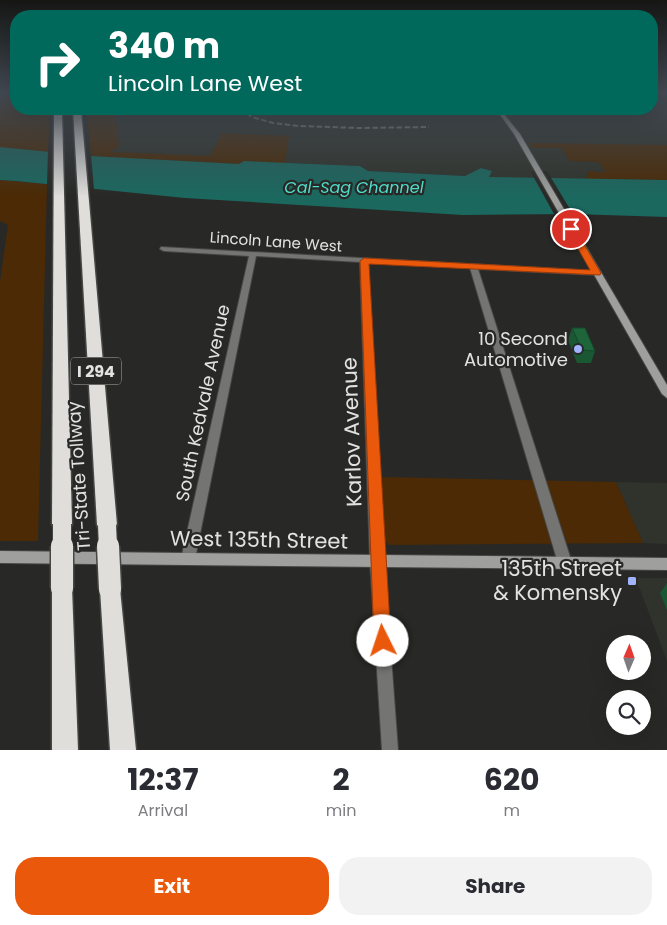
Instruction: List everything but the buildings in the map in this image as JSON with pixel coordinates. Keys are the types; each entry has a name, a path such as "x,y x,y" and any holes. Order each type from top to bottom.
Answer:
{"highway":[{"name":"Tri-State Tollway","path":"58,127 65,750"},
{"name":"Tri-State Tollway","path":"78,127 123,750"}],"main road":[{"path":"512,127 667,394"},
{"path":"514,127 517,134"},
{"name":"West 135th Street","path":"0,557 667,564"}],"street":[{"name":"Lincoln Lane West","path":"164,249 474,268 597,273"},
{"name":"South Kedvale Avenue","path":"188,559 253,254"},
{"name":"Karlov Avenue","path":"364,261 377,561 390,750"},
{"path":"474,268 565,563"}],"shaded area":[{"path":"0,127 49,127 48,152 0,147"},
{"path":"88,127 117,127 119,146 111,152 210,156 222,133 289,136 285,163 244,161 239,164 91,156"},
{"path":"117,127 667,127 667,145 530,144 533,148 561,148 570,161 598,162 606,172 588,171 586,179 552,179 547,171 531,171 534,178 488,177 492,171 482,168 465,176 368,171 360,166 244,161 239,164 104,157 119,145"},
{"path":"530,143 667,145 667,180 586,179 588,171 606,172 598,162 570,161 561,148 532,148"},
{"path":"0,180 47,184 38,541 0,541 0,282 8,225 0,221"},
{"path":"380,477 616,482 643,543 388,545 383,535"},
{"path":"616,482 667,483 667,544 643,543"},
{"path":"635,578 667,578 667,661 641,592"}],"water":[{"name":"Cal-Sag Channel","path":"0,147 91,156 239,164 244,161 360,166 368,171 465,176 481,168 492,171 489,177 667,180 667,217 573,214 463,215 185,198 0,180"}],"pier":[{"path":"48,149 91,154 94,190 47,186"},
{"path":"533,176 550,176 573,214 554,214"}],"railway":[{"path":"329,127 429,127"}],"place":[{"name":"10 Second Automotive","path":"578,349"},
{"name":"135th Street & Komensky","path":"632,581"}],"route":[{"path":"383,641 377,561 364,261 597,273 571,229"}]}
